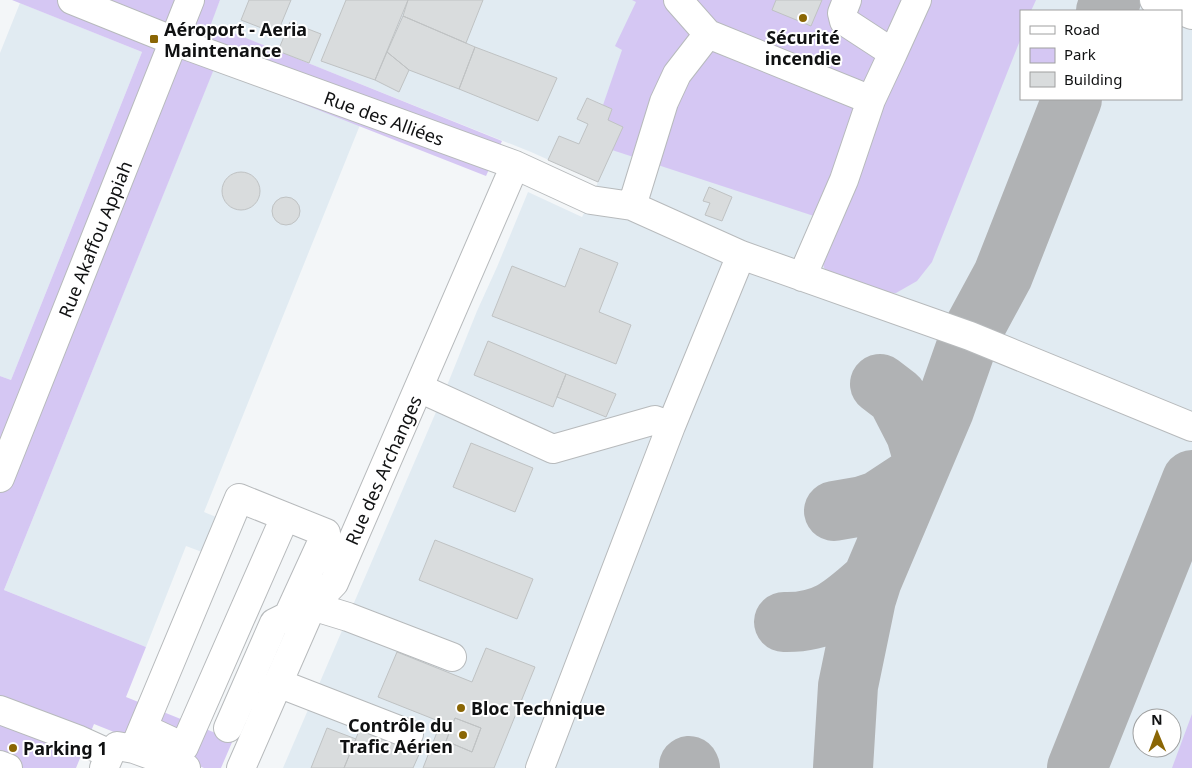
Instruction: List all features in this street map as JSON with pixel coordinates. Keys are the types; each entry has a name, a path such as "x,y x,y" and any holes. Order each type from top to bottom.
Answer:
{"main road":[{"name":"Rue des Alliées","path":"72,0 174,41 515,165 591,200 632,206 741,255 970,336 1192,427"},
{"name":"Rue Akaffou Appiah","path":"0,478 190,0"},
{"path":"678,0 708,34 871,100"},
{"path":"847,0 842,13 844,21 893,53"},
{"path":"802,277 844,180 871,100 917,0"},
{"path":"1154,0 1179,10"},
{"path":"632,206 664,102 677,74 708,34"},
{"name":"Rue des Archanges","path":"241,768 312,606 334,583 515,165"},
{"path":"540,768 671,426 741,255"},
{"path":"419,388 553,449 655,420 671,426"},
{"path":"126,754 239,498 326,533 288,616 274,622 228,728"},
{"path":"126,754 184,747 285,517"},
{"path":"312,606 348,617 452,657"},
{"path":"278,683 409,734"},
{"path":"0,710 78,739 126,754 186,768"},
{"path":"0,765 8,768"}],"shaded area":[{"path":"220,0 1192,0 1192,768 283,768 528,192 582,217 598,182 531,152 210,24"},
{"path":"20,3 142,52 11,380 0,376 0,53"},
{"path":"214,68 360,125 204,512 216,517 202,552 186,546 146,647 4,590"}],"green space":[{"path":"12,0 220,0 211,24 502,141 486,176 214,69 4,590 146,647 126,697 233,740 221,768 204,768 94,724 76,768 0,768 0,376 11,380 142,52"},
{"path":"632,0 1036,0 1031,10 1020,10 1020,41 932,262 917,281 896,293 869,292 841,282 824,268 818,243 823,219 612,150 608,120 612,109 603,105 622,50 615,46 636,2"},
{"path":"1192,714 1192,768 1172,768 1176,758 1182,758 1182,741"}],"building":[{"path":"249,0 291,0 277,34 241,20"},
{"path":"346,0 408,0 375,80 321,61"},
{"path":"408,0 483,0 466,43 403,16"},
{"name":"Sécurité incendie","path":"776,0 822,0 811,26 772,10"},
{"path":"403,16 475,47 459,89 409,70 387,52"},
{"path":"290,22 321,34 309,63 278,51"},
{"path":"475,47 557,78 538,121 459,89"},
{"path":"387,52 409,70 399,92 375,80"},
{"path":"587,98 612,109 608,120 623,127 598,182 548,160 559,136 579,144 588,124 577,119"},
{"path":"241,172 254,178 260,191 254,204 241,210 228,204 222,191 228,178"},
{"path":"709,187 732,197 722,221 705,215 710,203 703,201"},
{"path":"286,197 296,201 300,211 296,221 286,225 276,221 272,211 276,201"},
{"path":"580,248 618,263 599,312 631,325 616,364 492,316 512,266 565,287"},
{"path":"488,341 566,374 553,407 474,375"},
{"path":"566,374 616,394 606,417 557,397"},
{"path":"471,443 533,468 515,512 453,487"},
{"path":"435,540 533,579 517,619 419,580"},
{"name":"Bloc Technique","path":"486,648 535,667 494,768 423,768 441,722 378,697 397,652 472,682","holes":["455,718 481,728 472,752 446,741"]},
{"name":"Contrôle du Trafic Aérien","path":"455,718 481,728 472,752 446,741"},
{"path":"361,726 421,750 413,768 344,768"},
{"path":"327,728 356,739 344,768 311,768"}],"taxiway":[{"path":"1106,10 1111,0"},
{"path":"843,768 848,686 866,599 872,580 944,410 970,336 1003,275 1072,100"},
{"path":"880,384 897,397 916,434 923,458"},
{"path":"834,511 863,506 878,501 916,476"},
{"path":"1077,768 1192,480"},
{"path":"784,622 811,620 822,616 852,598 872,580"}],"place":[{"name":"Sécurité incendie","path":"803,18"},
{"name":"Aéroport - Aeria Maintenance","path":"154,39"},
{"name":"Bloc Technique","path":"461,708"},
{"name":"Contrôle du Trafic Aérien","path":"463,735"},
{"name":"Parking 1","path":"13,748"}]}
